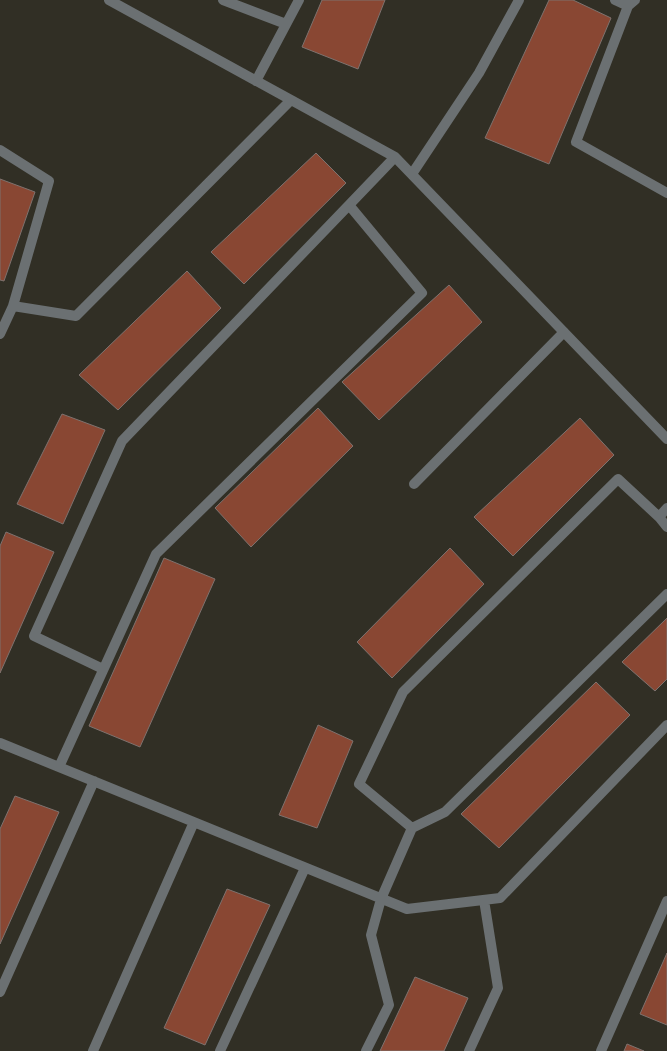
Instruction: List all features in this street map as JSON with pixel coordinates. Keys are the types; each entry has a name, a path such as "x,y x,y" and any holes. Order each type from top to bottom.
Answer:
{"street":[{"path":"109,0 395,157 667,439"},
{"path":"223,0 286,24"},
{"path":"256,81 299,0"},
{"path":"412,174 479,73 519,0"},
{"path":"615,0 631,3 576,142 667,193"},
{"path":"13,306 76,316 292,100"},
{"path":"0,150 49,181 13,306 0,334"},
{"path":"104,669 34,636 122,441 395,157"},
{"path":"59,767 156,554 422,293 349,205"},
{"path":"414,484 564,332"},
{"path":"412,828 360,784 403,692 618,479 659,517 667,527"},
{"path":"659,517 667,508"},
{"path":"366,1051 389,1004 372,935 381,899 412,828 445,812 667,594"},
{"path":"0,743 407,909 500,898 667,725"},
{"path":"0,992 94,781"},
{"path":"93,1051 194,822"},
{"path":"220,1051 306,868"},
{"path":"469,1051 498,988 484,900"},
{"path":"601,1051 667,901"}],"building":[{"path":"322,0 385,0 358,69 302,47"},
{"path":"549,0 573,0 611,18 549,164 485,138"},
{"path":"316,153 346,183 244,284 211,252"},
{"path":"0,179 35,192 4,281 0,280"},
{"path":"187,271 221,308 118,410 79,375"},
{"path":"449,285 482,322 379,420 342,382"},
{"path":"318,408 353,446 251,547 215,508"},
{"path":"62,414 105,430 63,524 17,504"},
{"path":"580,418 614,455 513,556 474,517"},
{"path":"6,532 54,552 0,673 0,546"},
{"path":"450,548 484,584 392,678 357,642"},
{"path":"164,558 215,579 140,747 89,726"},
{"path":"667,618 667,679 655,691 622,662"},
{"path":"596,682 630,715 499,848 461,814"},
{"path":"318,725 353,741 317,828 279,815"},
{"path":"15,796 59,812 0,944 0,829"},
{"path":"227,889 270,905 205,1045 164,1028"},
{"path":"667,953 667,1025 640,1014"},
{"path":"415,977 468,998 444,1051 380,1051"},
{"path":"627,1044 644,1051 624,1051"}]}
